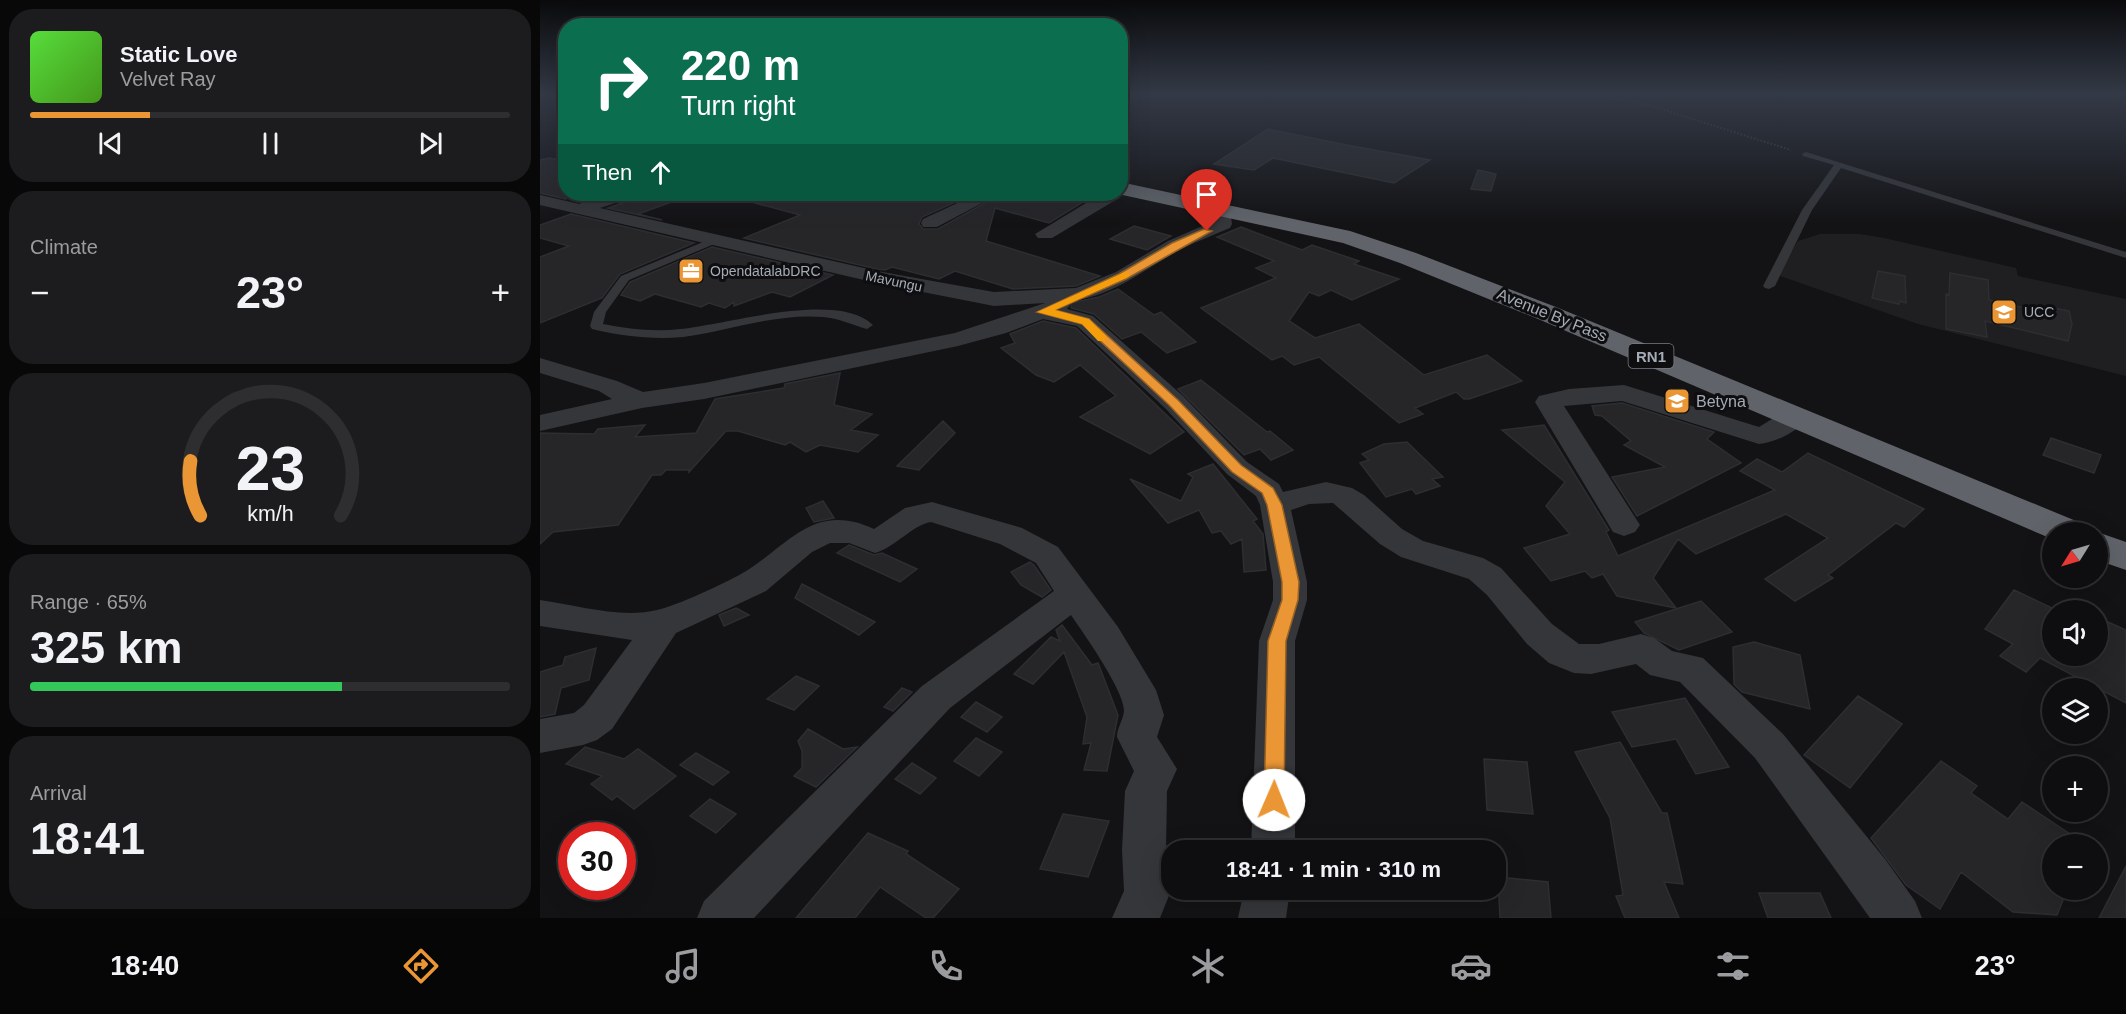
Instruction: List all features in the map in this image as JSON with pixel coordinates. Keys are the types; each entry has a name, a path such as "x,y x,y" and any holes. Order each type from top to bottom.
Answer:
{"highway":[{"name":"Avenue By Pass","path":"1128,192 1223,209 1350,238 1408,258 2044,522"},
{"path":"2108,550 2126,557"}],"street":[{"name":"Mavungu","path":"540,200 970,297 1014,300 1080,294 1123,276 1175,245 1223,224 1223,209"},
{"path":"581,209 604,201"},
{"path":"930,223 976,201"},
{"path":"1045,234 1100,201"},
{"path":"540,423 642,400 704,391 958,339 1043,312 1080,294"},
{"path":"1043,312 1085,321 1174,402 1236,468 1268,491 1275,505 1290,582 1290,600 1277,641 1273,840"},
{"path":"540,365 608,386 619,393 642,400"},
{"path":"1624,525 1548,402 1569,397 1624,393 1759,436 1766,435 1795,417"},
{"path":"1275,505 1305,493 1321,491 1340,494 1359,504 1390,537 1414,550 1469,565 1489,577 1558,651 1574,658 1591,661 1641,648 1663,665 1690,669 1769,746 1869,875 1898,918"},
{"path":"540,613 635,627 664,622 754,582 810,538 825,532 854,532 875,542 888,536 911,517 922,512 932,512 1011,536 1047,555 1104,638 1142,701 1144,715 1136,728 1136,739 1156,768 1146,791 1144,850 1146,893 1136,918"},
{"path":"721,918 936,697 1074,594"},
{"path":"540,736 583,728 598,717 664,622"},
{"path":"1262,918 1265,900"}],"lane":[{"path":"1806,154 2126,255"},
{"path":"1769,286 1807,210 1839,164"},
{"path":"715,240 625,278 600,312 596,326 619,331 680,333 810,312 835,313 867,325"}],"path":[{"path":"1754,138 1806,154"}],"shaded area":[{"name":"UCC","path":"1820,234 1860,234 1884,238 2016,268 2018,276 2126,299 2126,376 1918,324 1777,275 1798,241"}],"building":[{"path":"1254,138 1312,138 1430,160 1394,183 1273,158 1254,170 1214,164"},
{"path":"540,160 558,160 558,197 540,193"},
{"path":"1478,170 1496,174 1491,191 1471,189"},
{"path":"628,201 674,201 638,214 662,220 608,208"},
{"path":"748,201 957,201 922,217 919,224 923,229 938,229 988,201 1085,201 1049,223 995,208 986,241 1100,276 1076,286 1013,289 955,271 939,279 892,267 885,270 877,269 744,238 800,215"},
{"path":"571,214 694,243 620,274 602,298 540,323 540,257 569,246 540,238 540,225"},
{"path":"1134,226 1171,236 1147,250 1110,239"},
{"path":"1241,227 1302,250 1312,245 1359,261 1354,264 1399,279 1352,300 1331,290 1319,296 1309,292 1289,321 1315,338 1359,324 1424,375 1487,355 1522,381 1469,399 1464,399 1456,392 1415,408 1423,414 1399,423 1319,357 1294,365 1282,356 1272,360 1201,308 1276,278 1256,268 1274,261 1217,237"},
{"path":"712,247 833,275 790,297 772,292 734,306 734,302 725,308 709,303 701,307 655,294 640,301 621,295 630,282"},
{"path":"1878,271 1905,276 1906,303 1900,301 1899,304 1872,298"},
{"path":"1950,273 1988,280 1989,300 2038,311 2037,305 2069,311 2072,324 2068,341 1985,321 1987,337 1946,329 1946,294 1949,295"},
{"path":"1118,289 1154,315 1161,312 1196,342 1167,353 1141,332 1122,339 1094,314 1071,308 1071,303 1099,297"},
{"path":"1043,321 1076,328 1184,432 1150,454 1080,417 1116,396 1080,365 1054,382 1036,375 1001,348 1015,343 1010,334"},
{"path":"840,373 834,405 872,414 851,430 878,435 858,452 820,445 806,452 790,442 785,445 738,431 726,431 689,472 689,470 666,470 661,475 652,475 618,525 553,532 540,544 540,433 594,434 598,429 645,425 635,437 696,433 715,399 784,388 785,384"},
{"path":"1201,380 1293,450 1271,460 1260,449 1244,455 1178,389"},
{"path":"1622,403 1714,432 1707,439 1741,463 1637,516 1612,477 1665,467 1624,445 1631,441 1602,416 1595,415 1592,406"},
{"path":"943,421 955,433 919,470 897,466"},
{"path":"1544,425 1609,530 1606,532 1618,556 1775,490 1740,471 1757,459 1782,472 1808,453 1924,509 1904,527 1896,523 1828,575 1833,578 1795,601 1765,579 1828,538 1786,514 1696,554 1678,539 1653,578 1676,608 1617,596 1603,574 1592,578 1585,571 1551,581 1524,548 1570,534 1546,506 1565,482 1502,430"},
{"path":"2051,438 2101,455 2094,473 2043,455"},
{"path":"1407,442 1443,477 1432,479 1440,486 1416,494 1412,489 1386,497 1360,463 1369,460 1362,454 1384,444"},
{"path":"1213,464 1257,519 1253,521 1263,534 1266,570 1244,572 1242,539 1231,544 1221,531 1212,533 1199,510 1168,523 1130,479 1181,501 1193,477 1188,474"},
{"path":"823,501 834,518 814,522 806,508"},
{"path":"849,545 874,555 882,553 917,569 900,582 837,553"},
{"path":"1030,562 1051,590 1042,597 1021,585 1011,572"},
{"path":"802,584 875,622 859,635 795,598"},
{"path":"2014,590 2042,603 2042,659 2040,658 2026,672 2000,656 2013,644 1985,629"},
{"path":"1701,601 1732,632 1679,650 1644,633 1635,622"},
{"path":"736,608 749,615 724,626 719,615"},
{"path":"2108,622 2126,630 2126,703 2108,694 2108,678 2078,678 2055,666 2108,666"},
{"path":"1062,625 1092,665 1098,663 1118,715 1107,771 1084,770 1091,743 1083,744 1087,717 1064,652 1033,684 1014,674 1051,637 1060,641 1056,630"},
{"path":"1754,642 1800,655 1810,709 1742,692 1734,684 1733,647"},
{"path":"596,648 589,680 561,688 555,714 540,717 540,672 563,665 565,657"},
{"path":"796,676 819,686 794,710 767,699"},
{"path":"902,688 912,692 893,711 884,707"},
{"path":"1858,696 1902,724 1850,788 1804,755"},
{"path":"1685,698 1729,767 1696,774 1676,739 1632,747 1612,712"},
{"path":"976,702 1002,717 987,732 961,717"},
{"path":"808,729 843,749 857,747 816,787 794,776 802,768 802,751 798,741"},
{"path":"976,738 1002,752 979,776 954,761"},
{"path":"1620,742 1662,813 1667,813 1683,884 1664,882 1679,918 1625,918 1616,896 1623,895 1610,818 1575,752"},
{"path":"585,747 624,759 638,749 676,776 634,809 617,796 612,800 591,784 602,776 566,764"},
{"path":"696,753 729,772 713,785 680,765"},
{"path":"1484,759 1527,762 1533,814 1487,810"},
{"path":"1941,761 1977,786 1971,793 2008,819 2022,802 2042,815 2042,822 2052,822 2070,834 2042,834 2042,900 2063,900 2057,915 2013,912 1961,872 1940,909 1906,885 1871,838"},
{"path":"912,763 936,778 920,794 895,779"},
{"path":"710,799 736,814 716,833 690,816"},
{"path":"1063,814 1109,821 1088,877 1040,869"},
{"path":"868,833 908,851 906,854 959,889 933,918 926,918 880,887 855,918 796,918"},
{"path":"2126,866 2126,918 2099,918"},
{"path":"1506,878 1548,882 1551,918 1500,918 1499,900 1506,900"},
{"path":"1759,893 1820,893 1831,918 1768,918"}],"slow traffic":[{"path":"1102,338 1085,321 1061,314 1043,312 1125,275"}],"place":[{"name":"OpendatalabDRC","path":"691,271"},
{"name":"UCC","path":"2004,312"},
{"name":"Betyna","path":"1677,401"}],"route":[{"path":"1207,231 1175,245 1123,276 1043,312 1061,314 1085,321 1174,402 1236,468 1268,491 1275,505 1290,582 1290,600 1277,641 1274,800"}]}
